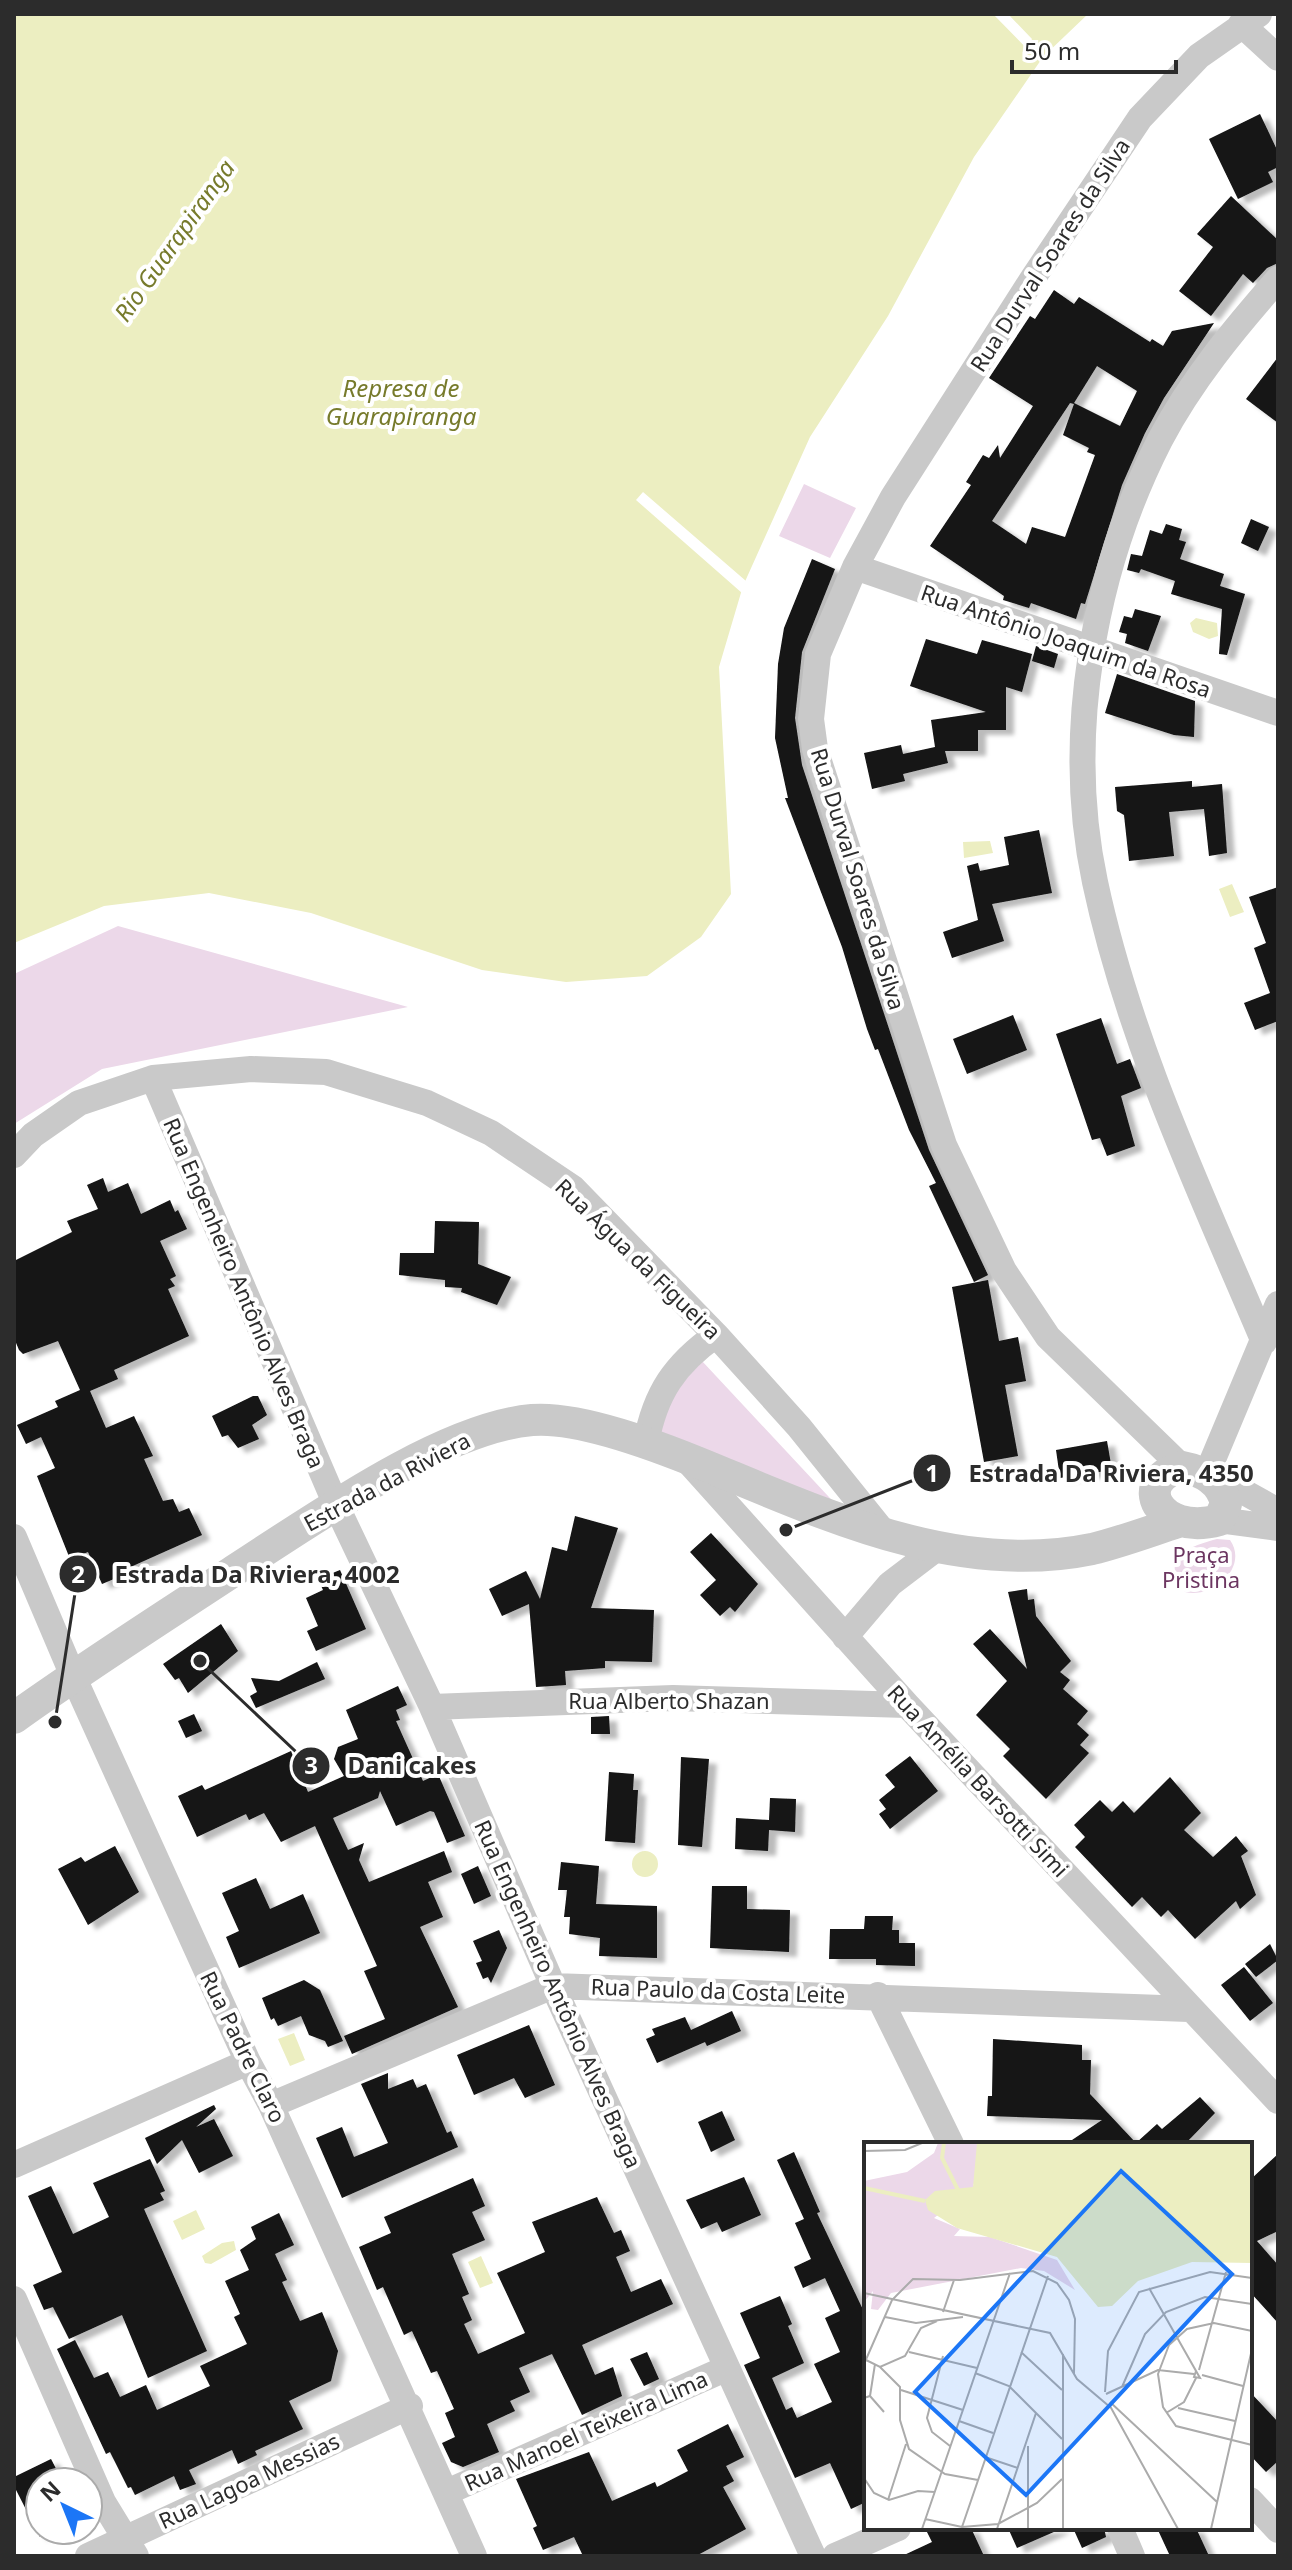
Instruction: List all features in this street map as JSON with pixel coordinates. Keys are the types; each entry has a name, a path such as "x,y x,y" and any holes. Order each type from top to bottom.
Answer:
{"street":[{"path":"1250,19 1278,58"},
{"name":"Rua Durval Soares da Silva","path":"1184,1488 1145,1431 1048,1337 1004,1271 944,1145 815,749 811,719 818,654 855,567 893,497 1140,118 1171,82 1250,19"},
{"path":"1264,1342 1183,1152 1132,1016 1101,907 1086,820 1083,754 1092,651 1118,547 1161,438 1206,366 1278,279"},
{"name":"Rua Antônio Joaquim da Rosa","path":"855,567 1278,713"},
{"name":"Rua Água da Figueira","path":"14,1155 33,1135 79,1103 153,1078 251,1069 326,1072 427,1103 491,1133 573,1188 716,1335 799,1427 885,1534"},
{"name":"Rua Engenheiro Antônio Alves Braga","path":"153,1078 336,1505 432,1707 553,1986 725,2369 813,2556"},
{"path":"1277,1513 1184,1488 1264,1342 1278,1304"},
{"path":"646,1443 652,1412 666,1381 689,1354 716,1335"},
{"name":"Estrada da Riviera","path":"14,1718 73,1676 336,1505 450,1443 503,1424 548,1421 646,1443 885,1534 936,1549 1052,1553 1092,1549 1125,1538 1184,1488 1219,1520"},
{"name":"Rua Amélia Barsotti Simi","path":"683,1457 907,1705 1278,2101"},
{"path":"1219,1520 1277,1513"},
{"name":"Rua Padre Claro","path":"14,1537 73,1676 248,2062 271,2105 410,2406 474,2556"},
{"path":"845,1637 890,1584 936,1549"},
{"name":"Rua Alberto Shazan","path":"432,1707 673,1698 907,1705"},
{"name":"Rua Paulo da Costa Leite","path":"271,2105 553,1986 878,1995 1189,2009"},
{"path":"878,1995 950,2142"},
{"path":"14,2165 248,2062"},
{"path":"14,2299 103,2502 130,2548"},
{"name":"Rua Manoel Teixeira Lima","path":"447,2492 725,2369"},
{"name":"Rua Lagoa Messias","path":"88,2556 130,2548 410,2406"},
{"path":"1252,2502 1278,2530"},
{"path":"835,2556 894,2530"},
{"path":"1121,2530 1132,2556"}],"green space":[{"path":"804,484 856,508 830,558 779,536"},
{"path":"118,926 408,1007 102,1069 14,1124 14,974"},
{"path":"702,1361 842,1511 652,1436 658,1410"},
{"name":"Praça Pristina","path":"1217,1539 1230,1540 1235,1550 1231,1570 1217,1586 1207,1591 1185,1592 1175,1570 1180,1555"}],"water":[{"name":"Represa de Guarapiranga","path":"14,14 1088,14 1043,57 974,157 888,316 810,437 743,586 719,667 731,894 701,937 647,976 566,982 482,970 311,913 209,893 104,906 14,943"},
{"path":"1196,618 1217,623 1218,636 1209,639 1193,632 1190,623"},
{"path":"990,841 993,853 964,858 963,842"},
{"path":"1232,884 1244,912 1230,917 1219,889"},
{"path":"645,1851 654,1855 658,1864 654,1873 645,1877 636,1873 632,1864 636,1855"},
{"path":"294,2033 305,2060 290,2066 278,2039"},
{"path":"196,2210 205,2229 182,2240 173,2221"},
{"path":"234,2241 236,2250 211,2264 205,2263 202,2256 222,2243"},
{"path":"481,2256 493,2283 480,2288 468,2262"}],"pier":[{"path":"993,14 1008,14 1032,39 1030,43 1043,57 1040,62"},
{"path":"643,492 746,581 742,593 636,500"}],"building":[{"path":"1260,114 1278,152 1278,167 1268,172 1273,182 1238,199 1209,139"},
{"path":"1231,196 1278,240 1278,263 1267,268 1253,283 1243,274 1211,316 1179,291 1213,247 1197,234"},
{"path":"1054,290 1074,304 1079,297 1150,342 1152,339 1163,346 1172,331 1214,323 1164,398 1145,433 1122,485 1085,604 1081,603 1076,619 1031,603 1029,608 1003,600 1004,596 930,546 971,485 966,482 983,455 989,458 998,445 1000,458 1033,406 989,378 1030,316 1035,319","holes":["1097,366 1137,391 1120,426 1074,403","1070,403 1074,404 1063,435 1089,448 1087,452 1095,455 1065,537 1032,527 1026,544 992,521"]},
{"path":"1278,357 1278,423 1246,399"},
{"path":"1251,519 1269,527 1258,551 1241,543"},
{"path":"1166,524 1182,529 1179,540 1186,542 1180,559 1224,574 1220,586 1245,594 1227,655 1219,654 1222,609 1171,594 1175,581 1141,569 1139,573 1127,570 1131,554 1142,556 1150,530 1162,534"},
{"path":"812,559 835,569 802,652 795,718 802,765 929,1150 988,1275 974,1282 929,1186 936,1183 909,1130 878,1049 875,1050 842,947 785,798 788,798 775,738 778,664 784,628"},
{"path":"1135,609 1161,616 1148,651 1125,643 1127,634 1119,632 1124,616 1132,618"},
{"path":"926,639 977,654 982,640 1032,654 1022,692 1006,687 1006,730 978,730 978,751 945,751 948,763 903,774 905,781 872,789 864,753 901,745 903,754 935,747 931,720 986,712 910,686"},
{"path":"1036,646 1058,654 1054,668 1032,661"},
{"path":"1117,674 1195,701 1194,737 1174,735 1105,713"},
{"path":"1192,781 1192,787 1222,784 1227,853 1209,856 1204,809 1169,812 1174,856 1129,861 1124,815 1117,811 1115,787"},
{"path":"1039,830 1052,893 992,904 1004,941 952,958 943,932 978,920 967,866 978,863 980,871 1009,865 1004,837"},
{"path":"1278,887 1278,1021 1255,1030 1244,1003 1270,993 1254,948 1266,943 1249,897"},
{"path":"1013,1015 1027,1050 967,1074 953,1039"},
{"path":"1101,1018 1117,1064 1130,1059 1141,1088 1121,1096 1135,1146 1107,1156 1100,1138 1092,1140 1056,1034"},
{"path":"103,1178 108,1192 128,1183 141,1214 170,1200 175,1212 178,1210 187,1229 160,1241 176,1276 170,1279 175,1286 168,1289 189,1336 114,1370 118,1379 90,1391 106,1428 134,1416 153,1456 144,1459 163,1501 173,1499 179,1512 189,1508 202,1535 126,1569 128,1573 102,1584 88,1552 70,1559 37,1476 55,1468 41,1437 26,1444 17,1425 58,1407 55,1401 80,1390 58,1341 23,1354 19,1350 14,1338 14,1261 72,1232 67,1221 98,1209 87,1185"},
{"path":"435,1221 479,1222 478,1264 511,1277 497,1305 461,1292 462,1288 445,1287 445,1280 399,1275 400,1253 434,1253"},
{"path":"988,1280 999,1341 1018,1337 1026,1381 1005,1385 1018,1456 984,1462 952,1287"},
{"path":"258,1396 267,1415 252,1425 259,1439 238,1448 228,1435 222,1437 212,1416"},
{"path":"1107,1441 1112,1470 1060,1478 1056,1450"},
{"path":"575,1516 618,1528 591,1608 654,1610 652,1662 605,1661 605,1668 565,1671 566,1685 536,1687 529,1604 502,1616 489,1589 526,1571 540,1599 552,1547 567,1551"},
{"path":"711,1533 758,1584 735,1612 730,1607 720,1616 700,1595 716,1580 690,1552"},
{"path":"340,1570 366,1629 316,1651 307,1631 318,1626 306,1598 323,1590 318,1579"},
{"path":"1027,1589 1028,1600 1034,1599 1036,1616 1071,1661 1060,1672 1070,1680 1063,1689 1088,1711 1077,1724 1089,1735 1080,1745 1089,1753 1046,1799 1003,1756 1010,1749 976,1715 1007,1681 973,1644 990,1629 1027,1669 1008,1592"},
{"path":"221,1624 238,1651 188,1693 179,1678 175,1680 163,1664"},
{"path":"317,1662 325,1679 256,1708 250,1696 257,1692 251,1678 279,1681"},
{"path":"398,1686 407,1705 396,1710 400,1720 396,1721 423,1781 438,1774 465,1836 447,1843 434,1812 430,1811 396,1826 380,1791 378,1798 333,1818 348,1850 364,1843 359,1860 369,1882 444,1851 452,1872 428,1882 443,1917 420,1927 458,2007 352,2054 344,2036 385,2019 364,1971 377,1966 315,1826 281,1842 264,1813 249,1820 246,1814 197,1837 178,1796 202,1785 205,1790 291,1751 308,1792 344,1776 334,1759 338,1747 358,1739 346,1710"},
{"path":"194,1714 202,1731 186,1738 178,1721"},
{"path":"609,1716 610,1734 591,1734 591,1717"},
{"path":"910,1756 938,1791 890,1829 879,1814 886,1809 879,1800 895,1787 885,1775"},
{"path":"681,1757 709,1759 702,1847 678,1845"},
{"path":"609,1772 634,1774 633,1790 638,1790 635,1843 605,1841"},
{"path":"1170,1777 1201,1813 1184,1830 1213,1857 1236,1836 1248,1851 1241,1856 1256,1895 1240,1909 1236,1901 1195,1939 1168,1910 1161,1917 1142,1897 1132,1907 1075,1847 1085,1837 1074,1825 1100,1800 1112,1812 1123,1801 1134,1813"},
{"path":"770,1798 796,1799 795,1832 769,1830 768,1851 735,1849 736,1818 769,1820"},
{"path":"115,1846 139,1892 88,1925 58,1869 81,1857 85,1862"},
{"path":"561,1862 599,1866 596,1904 657,1906 657,1958 599,1956 600,1938 569,1934 570,1917 564,1917 567,1890 558,1890"},
{"path":"478,1866 491,1896 474,1904 461,1874"},
{"path":"256,1878 270,1909 303,1894 320,1933 239,1968 226,1937 239,1931 222,1893"},
{"path":"712,1886 747,1886 747,1909 790,1910 789,1952 710,1948"},
{"path":"865,1916 893,1916 892,1930 899,1930 899,1943 915,1943 915,1966 876,1965 876,1959 829,1959 830,1929 864,1929"},
{"path":"499,1930 507,1948 491,1983 488,1977 483,1979 476,1963 482,1961 473,1941"},
{"path":"1270,1944 1278,1960 1256,1977 1245,1964"},
{"path":"1244,1967 1273,2003 1250,2021 1221,1985"},
{"path":"304,1980 320,1990 343,2041 328,2047 325,2041 309,2035 301,2016 278,2026 274,2018 271,2020 262,1998"},
{"path":"732,2011 741,2031 707,2046 705,2042 657,2063 646,2039 655,2035 652,2029 685,2017 691,2030"},
{"path":"529,2025 555,2085 525,2098 514,2078 474,2095 457,2055"},
{"path":"993,2039 1082,2045 1082,2060 1091,2060 1090,2094 1135,2142 1069,2142 1102,2120 987,2116 988,2096 992,2096"},
{"path":"388,2073 388,2089 413,2079 417,2088 426,2084 447,2133 451,2131 458,2147 342,2198 316,2138 342,2127 354,2157 388,2143 361,2084"},
{"path":"1200,2097 1215,2113 1187,2142 1137,2142 1157,2124 1162,2129"},
{"path":"214,2105 216,2109 196,2127 214,2119 233,2156 199,2173 182,2140 157,2164 145,2138"},
{"path":"722,2111 735,2140 711,2152 698,2122"},
{"path":"794,2152 820,2212 817,2213 864,2312 864,2503 851,2509 830,2463 795,2478 744,2365 760,2358 740,2313 780,2296 792,2324 788,2326 804,2363 772,2378 786,2410 792,2407 797,2418 832,2402 814,2364 840,2352 825,2318 840,2311 825,2278 803,2288 794,2267 811,2259 795,2223 804,2219 777,2160"},
{"path":"1278,2154 1278,2231 1257,2241 1278,2265 1278,2323 1252,2294 1252,2178"},
{"path":"150,2159 165,2191 160,2193 164,2200 144,2209 207,2351 148,2378 122,2315 69,2339 53,2307 44,2310 33,2285 62,2272 28,2196 51,2186 73,2234 109,2217 93,2183"},
{"path":"744,2177 761,2215 722,2232 717,2222 701,2229 686,2200"},
{"path":"473,2178 485,2206 472,2212 485,2240 452,2254 469,2294 462,2297 472,2320 464,2324 478,2354 525,2333 497,2273 545,2252 532,2222 597,2197 614,2233 621,2230 630,2251 616,2257 631,2292 661,2279 673,2304 582,2345 595,2375 613,2367 622,2396 582,2415 552,2354 519,2368 530,2392 510,2401 515,2411 487,2424 499,2452 463,2467 451,2462 442,2443 455,2437 445,2413 454,2409 437,2371 431,2373 412,2331 404,2335 383,2287 377,2290 359,2247 391,2233 384,2217"},
{"path":"279,2213 294,2245 275,2254 287,2280 282,2282 300,2321 322,2312 338,2351 331,2381 289,2401 303,2429 255,2451 257,2455 238,2464 232,2450 189,2470 196,2484 180,2490 174,2476 135,2495 131,2487 128,2488 110,2452 106,2454 57,2349 75,2340 94,2378 108,2372 120,2397 146,2385 157,2410 210,2386 200,2366 247,2344 234,2317 240,2314 225,2281 249,2270 240,2250 256,2239 251,2227"},
{"path":"647,2352 659,2379 644,2386 630,2359"},
{"path":"1252,2394 1278,2422 1278,2461 1266,2472 1252,2457"},
{"path":"728,2424 744,2457 726,2466 734,2481 723,2487 746,2529 696,2556 583,2556 574,2537 543,2550 533,2528 537,2526 516,2479 589,2452 612,2501 655,2482 657,2487 688,2471 677,2450"},
{"path":"51,2459 55,2466 37,2466"},
{"path":"24,2472 24,2506 14,2486 14,2477"},
{"path":"926,2530 972,2530 984,2556 902,2556 932,2542"},
{"path":"1009,2530 1058,2530 1017,2548"},
{"path":"1074,2530 1104,2530 1106,2537 1082,2548"},
{"path":"1158,2530 1197,2530 1209,2556 1170,2556"}],"place":[{"name":"Estrada Da Riviera, 4350","path":"786,1530"},
{"name":"Dani cakes","path":"200,1661"},
{"name":"Estrada Da Riviera, 4002","path":"55,1722"}],"water label":[{"name":"Rio Guarapiranga","path":"175,241"}]}
